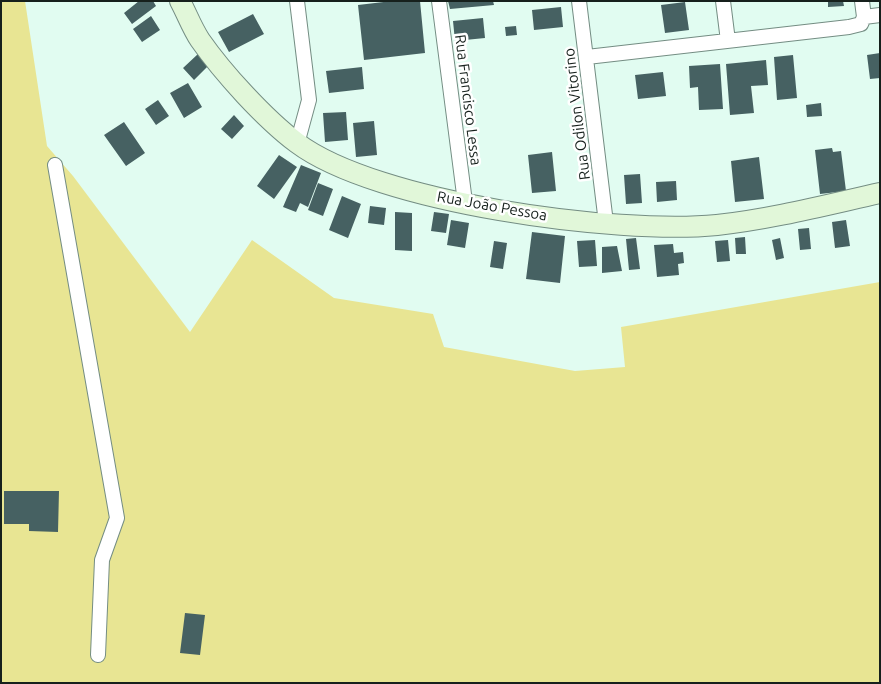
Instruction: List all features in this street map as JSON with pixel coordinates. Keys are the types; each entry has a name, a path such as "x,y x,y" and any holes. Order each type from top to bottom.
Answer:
{"street":[{"name":"Rua João Pessoa","path":"180,1 200,40 253,104 297,144 327,161 362,175 416,192 520,213 606,223 669,227 716,225 759,220 880,193"},
{"path":"296,1 309,100 297,144"},
{"name":"Rua Francisco Lessa","path":"439,1 465,202"},
{"name":"Rua Odilon Vitorino","path":"579,1 606,223"},
{"path":"723,1 728,41"},
{"path":"862,1 863,20"},
{"path":"587,57 728,41 863,20 880,15"},
{"path":"55,165 117,518 102,560 98,656"}],"shaded area":[{"path":"1,1 25,1 47,146 73,176 190,332 252,240 334,298 433,314 444,347 575,371 625,367 621,327 880,282 880,683 1,683"}],"building":[{"path":"139,1 153,1 156,6 132,24 124,13"},
{"path":"392,1 420,1 425,53 364,60 358,5"},
{"path":"448,1 493,1 494,5 450,9"},
{"path":"828,1 843,1 844,6 828,7"},
{"path":"685,2 689,30 665,33 661,5"},
{"path":"561,7 563,27 534,30 532,10"},
{"path":"253,14 264,34 229,52 218,32"},
{"path":"151,16 160,30 142,42 133,29"},
{"path":"483,18 485,38 455,41 453,21"},
{"path":"516,26 517,35 506,36 505,27"},
{"path":"880,53 880,78 870,79 867,55"},
{"path":"198,54 209,65 194,80 183,68"},
{"path":"793,55 797,98 777,100 774,57"},
{"path":"766,60 768,85 751,86 754,113 730,115 726,64"},
{"path":"720,64 723,109 699,110 698,87 690,88 689,66"},
{"path":"362,67 364,89 329,93 326,71"},
{"path":"663,72 666,96 638,99 635,75"},
{"path":"188,83 202,107 184,118 170,93"},
{"path":"158,100 169,116 156,125 145,109"},
{"path":"821,103 822,116 807,117 806,105"},
{"path":"346,112 348,140 325,142 323,113"},
{"path":"234,115 244,126 232,139 221,129"},
{"path":"374,121 377,155 356,157 353,123"},
{"path":"124,122 145,153 126,166 104,135"},
{"path":"832,148 833,152 841,151 846,191 820,194 815,150"},
{"path":"552,152 556,191 532,193 528,155"},
{"path":"279,155 297,167 274,199 257,186"},
{"path":"759,157 764,199 735,202 731,161"},
{"path":"301,165 321,173 308,207 300,203 296,212 283,207"},
{"path":"640,174 642,203 626,204 624,175"},
{"path":"676,181 677,200 657,202 656,182"},
{"path":"318,183 333,189 323,216 308,210"},
{"path":"342,196 361,204 348,238 329,230"},
{"path":"370,206 386,208 384,225 368,223"},
{"path":"395,212 412,213 412,251 395,250"},
{"path":"434,212 449,214 446,233 431,231"},
{"path":"451,220 469,223 465,248 447,245"},
{"path":"846,220 850,246 835,248 832,222"},
{"path":"809,228 811,249 800,250 798,229"},
{"path":"532,232 565,236 560,283 526,279"},
{"path":"745,237 746,254 736,254 735,238"},
{"path":"636,238 640,269 629,270 626,239"},
{"path":"780,238 784,258 776,260 772,240"},
{"path":"595,240 597,266 579,267 577,241"},
{"path":"728,240 730,261 717,262 715,241"},
{"path":"494,241 507,243 503,269 490,267"},
{"path":"673,244 674,253 683,252 684,263 678,264 679,275 657,277 654,245"},
{"path":"617,246 622,271 602,273 602,247"},
{"path":"4,491 59,491 58,532 29,531 29,524 4,524"},
{"path":"185,613 205,615 200,655 180,653"}]}
